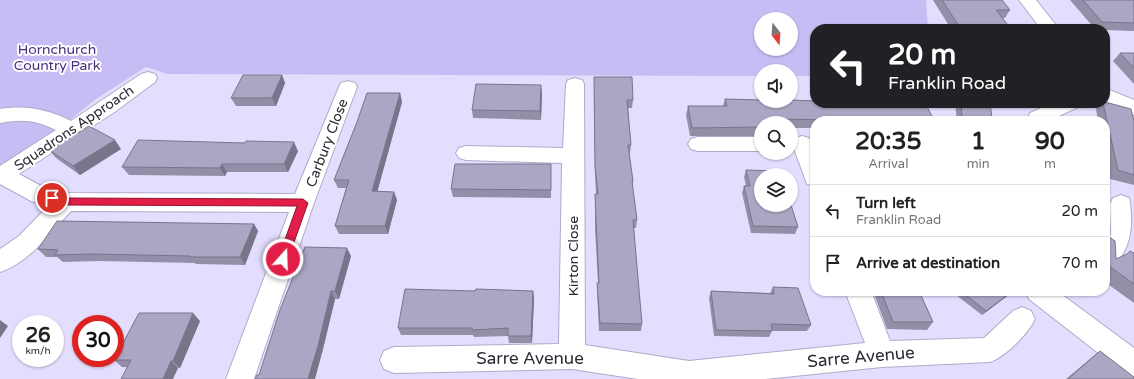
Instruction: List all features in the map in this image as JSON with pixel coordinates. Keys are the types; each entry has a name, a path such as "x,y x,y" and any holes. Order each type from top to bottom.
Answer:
{"street":[{"path":"1027,0 1046,24"},
{"name":"Squadrons Approach","path":"2,176 148,78"},
{"name":"Kirton Close","path":"572,356 573,156 575,84"},
{"name":"Carbury Close","path":"240,379 303,203 348,87"},
{"path":"1110,96 1134,108"},
{"path":"1040,116 1057,108"},
{"path":"0,116 30,112 45,116 72,130"},
{"path":"803,143 810,163"},
{"path":"698,144 754,144"},
{"path":"466,153 573,156"},
{"path":"2,176 39,195 65,202 303,203"},
{"path":"0,262 27,243 65,202"},
{"path":"1110,254 1116,249 1124,236 1120,203"},
{"path":"860,296 882,354"},
{"path":"1053,296 1134,364"},
{"name":"Sarre Avenue","path":"394,360 572,356 689,376 882,354 990,350 1022,319"}],"green space":[{"name":"Hornchurch Country Park","path":"0,0 926,0 928,24 810,24 810,76 798,76 798,64 754,64 754,76 167,74 146,67 96,99 45,140 0,167"}],"building":[{"path":"942,0 1002,0 1010,10 996,10 1007,24 958,24"},
{"path":"1083,0 1134,0 1134,23 1102,22"},
{"path":"1120,53 1134,53 1134,68"},
{"path":"243,75 282,75 272,98 231,98"},
{"path":"594,77 632,77 633,100 627,100 631,145 628,145 637,220 633,220 642,324 600,323 597,283 599,283 595,194 598,194 595,167"},
{"path":"476,84 541,85 540,111 472,110"},
{"path":"367,93 400,93 372,191 394,192 385,226 335,226 349,180 334,180"},
{"path":"725,99 754,100 754,108 798,108 798,100 810,101 810,108 928,108 932,116 810,116 810,120 798,119 798,116 754,116 754,127 692,128 688,106 727,106"},
{"path":"1110,103 1131,109 1134,121 1134,175 1118,170 1110,134 1110,116 1106,116 1104,108 1110,108"},
{"path":"961,108 991,108 992,116 962,116"},
{"path":"89,126 115,140 73,166 49,150"},
{"path":"138,140 245,143 246,141 294,142 284,164 222,164 220,168 122,167"},
{"path":"455,164 551,164 551,190 451,189"},
{"path":"746,170 754,170 754,212 793,212 798,227 753,226 744,186 750,186"},
{"path":"57,221 254,224 240,257 91,254 55,255 58,250 38,249"},
{"path":"1110,238 1115,241 1116,259 1130,251 1134,253 1134,284 1110,267"},
{"path":"305,247 347,248 335,291 331,291 318,346 308,379 255,379 257,375 259,375 280,310"},
{"path":"773,287 798,288 811,325 771,324 772,331 716,330 711,291 774,294"},
{"path":"405,289 533,291 531,336 508,336 508,328 472,330 472,328 398,328"},
{"path":"883,296 921,296 933,322 893,322"},
{"path":"967,296 1006,296 986,311"},
{"path":"139,313 193,313 173,361 171,361 163,379 121,379 131,360 124,360 124,341"},
{"path":"1100,351 1134,377 1134,379 1068,379"}],"route":[{"path":"52,198 65,202 303,203 283,259"}]}
